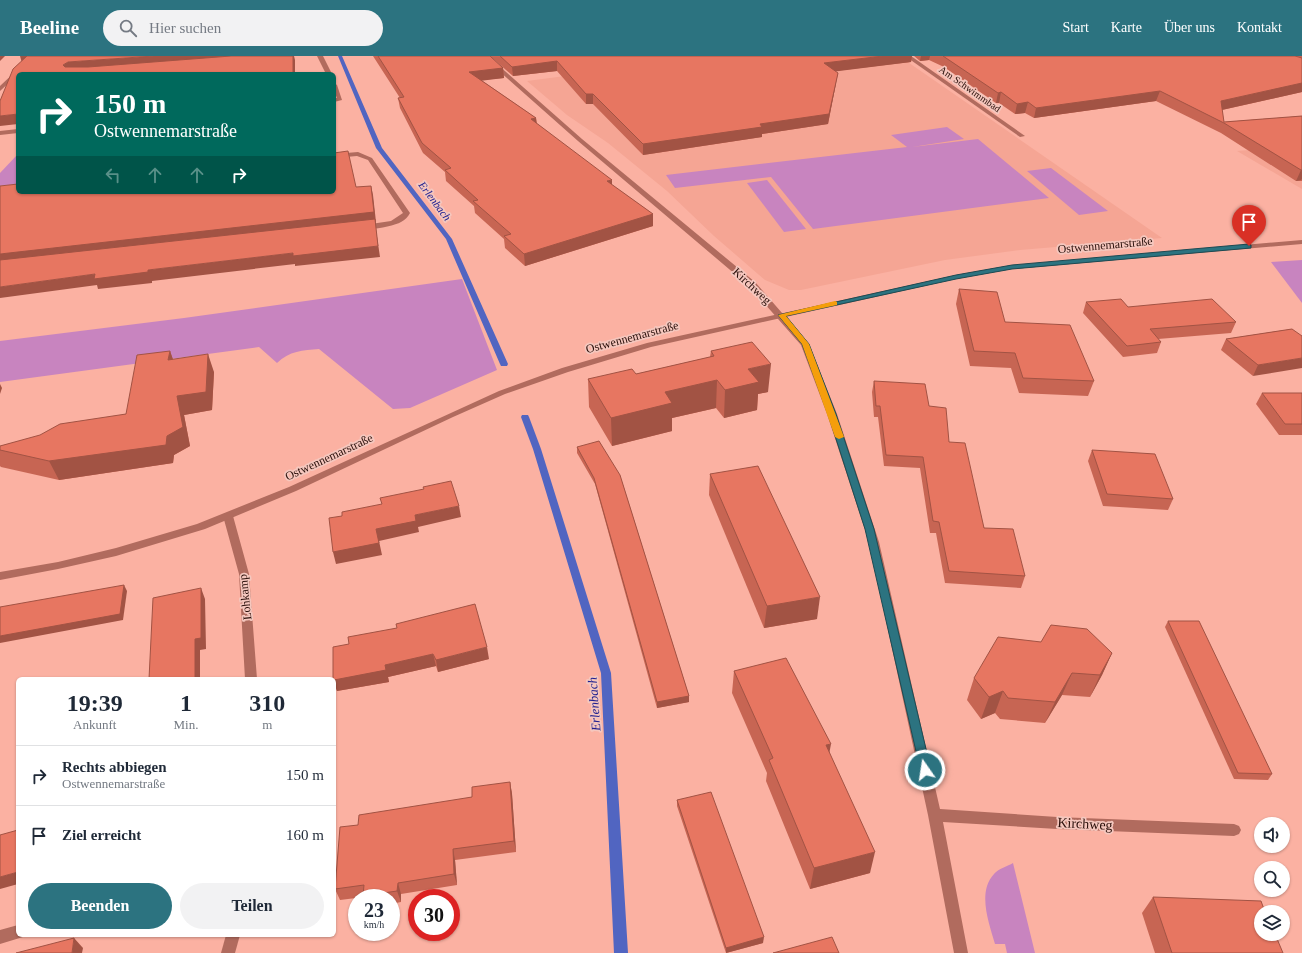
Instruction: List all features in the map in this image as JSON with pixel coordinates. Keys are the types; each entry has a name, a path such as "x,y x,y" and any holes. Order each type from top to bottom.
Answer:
{"street":[{"path":"19,72 35,56"},
{"path":"320,56 328,72"},
{"name":"Kirchweg","path":"485,56 580,140 752,284 781,315 805,344 832,414 874,542 935,814 961,953"},
{"path":"909,56 914,56"},
{"name":"Am Schwimmbad","path":"909,56 1022,136"},
{"path":"0,89 16,75"},
{"path":"12,79 16,78"},
{"path":"336,90 340,99 336,100"},
{"path":"0,133 16,131"},
{"path":"336,156 358,154 370,158 407,213 400,221 354,228"},
{"name":"Ostwennemarstraße","path":"0,576 68,563 154,540 228,516 326,474 476,404 539,379 650,345 956,277 1012,267 1302,242"},
{"name":"Lohkamp","path":"228,516 244,574 251,677"},
{"name":"Kirchweg","path":"935,814 1057,823 1234,830"},
{"path":"0,937 16,933"},
{"path":"228,953 232,937"}],"shaded area":[{"path":"718,56 899,56 1162,238 1020,250 945,260 801,290 789,290 765,280 714,236 667,191 608,143 567,115 527,81"},
{"path":"947,127 964,139 912,147 978,139 1049,198 813,229 771,177 675,188 666,175 907,147 891,135"},
{"path":"1302,146 1302,189 1237,151"},
{"path":"16,156 16,184 0,186 0,173"},
{"path":"1051,168 1108,211 1079,215 1027,171"},
{"path":"767,180 806,229 784,232 747,183"},
{"path":"1302,260 1302,303 1271,262"},
{"path":"462,279 497,370 410,408 393,409 319,349 291,354 277,363 259,347 0,382 0,341 184,318"},
{"path":"1013,863 1035,953 1007,953 1005,944 995,944 988,917 985,899 989,881 1000,869"}],"building":[{"path":"27,56 154,56 68,62 63,65 65,67 88,67 231,56 293,56 293,72 16,72 16,114 0,116 0,101 13,69"},
{"path":"378,56 490,56 503,68 469,72 536,118 531,119 612,180 607,181 653,214 524,254 504,236 511,234 473,201 478,200 445,170 451,168 422,143 398,98 404,97"},
{"path":"500,56 883,56 824,63 838,73 829,114 760,124 762,127 643,144 593,94 586,94 557,61 512,67"},
{"path":"943,56 1295,56 1302,58 1302,83 1221,101 1224,122 1302,116 1302,170 1224,123 1160,91 1036,108 1028,102 1017,104 1001,92 998,93"},
{"path":"348,151 356,187 371,186 374,212 0,254 0,186 16,184 16,194 336,194 336,153"},
{"path":"375,219 378,246 293,256 293,253 148,270 148,272 94,279 95,274 0,287 0,260"},
{"path":"959,289 997,292 1005,322 1070,325 1094,381 1023,378 1015,353 974,351"},
{"path":"1121,299 1128,307 1212,299 1236,322 1150,329 1161,342 1127,346 1086,302"},
{"path":"1292,329 1302,336 1302,358 1258,365 1226,339"},
{"path":"752,342 771,364 748,369 759,382 725,390 717,380 665,392 672,403 611,418 588,379 632,369 636,374 714,356 711,351"},
{"path":"170,351 168,360 208,354 206,392 177,396 183,427 167,436 166,445 49,461 0,450 0,446 40,435 60,424 126,414 137,355"},
{"path":"874,381 925,384 929,406 946,408 949,442 965,443 984,528 1013,529 1025,576 949,571 939,522 933,521 923,457 886,455 880,406 876,406"},
{"path":"1262,393 1302,393 1302,424 1285,424"},
{"path":"599,441 620,475 689,696 657,702 594,478 577,447"},
{"path":"1092,450 1155,454 1173,499 1107,494"},
{"path":"758,466 820,597 767,606 710,474"},
{"path":"451,481 459,506 415,515 416,521 376,529 379,543 333,552 329,518 342,516 342,512 382,504 380,498 424,489 423,487"},
{"path":"124,585 120,614 0,636 0,607"},
{"path":"201,588 201,638 195,639 195,677 149,677 153,598"},
{"path":"475,604 487,647 436,660 433,654 385,665 386,670 336,680 336,677 333,677 333,647 349,644 348,637 397,628 396,624"},
{"path":"1168,621 1199,621 1272,774 1238,773"},
{"path":"1051,625 1087,629 1112,653 1100,675 1072,673 1055,702 1008,698 1003,691 989,697 974,678 998,637 1041,642"},
{"path":"786,658 831,744 826,745 875,852 814,868 769,760 773,758 734,671"},
{"path":"510,782 514,841 453,849 454,874 398,883 397,889 364,889 364,885 336,889 340,827 358,825 359,815 472,797 472,787"},
{"path":"711,792 764,937 726,948 677,800"},
{"path":"16,831 16,873 0,877 0,835"},
{"path":"1153,897 1261,901 1262,905 1254,905 1254,941 1278,941 1283,953 1172,953"},
{"path":"832,937 839,953 773,953"},
{"path":"74,938 72,953 16,953"}],"waterway":[{"name":"Erlenbach","path":"340,56 379,148 449,239 504,364"},
{"name":"Erlenbach","path":"525,417 537,449 606,673 621,953"}],"slow traffic":[{"path":"835,303 781,315 805,344 832,414 839,437"}],"route":[{"path":"925,770 870,529 832,414 805,344 781,315 956,277 1012,267 1076,260 1249,246"}]}
